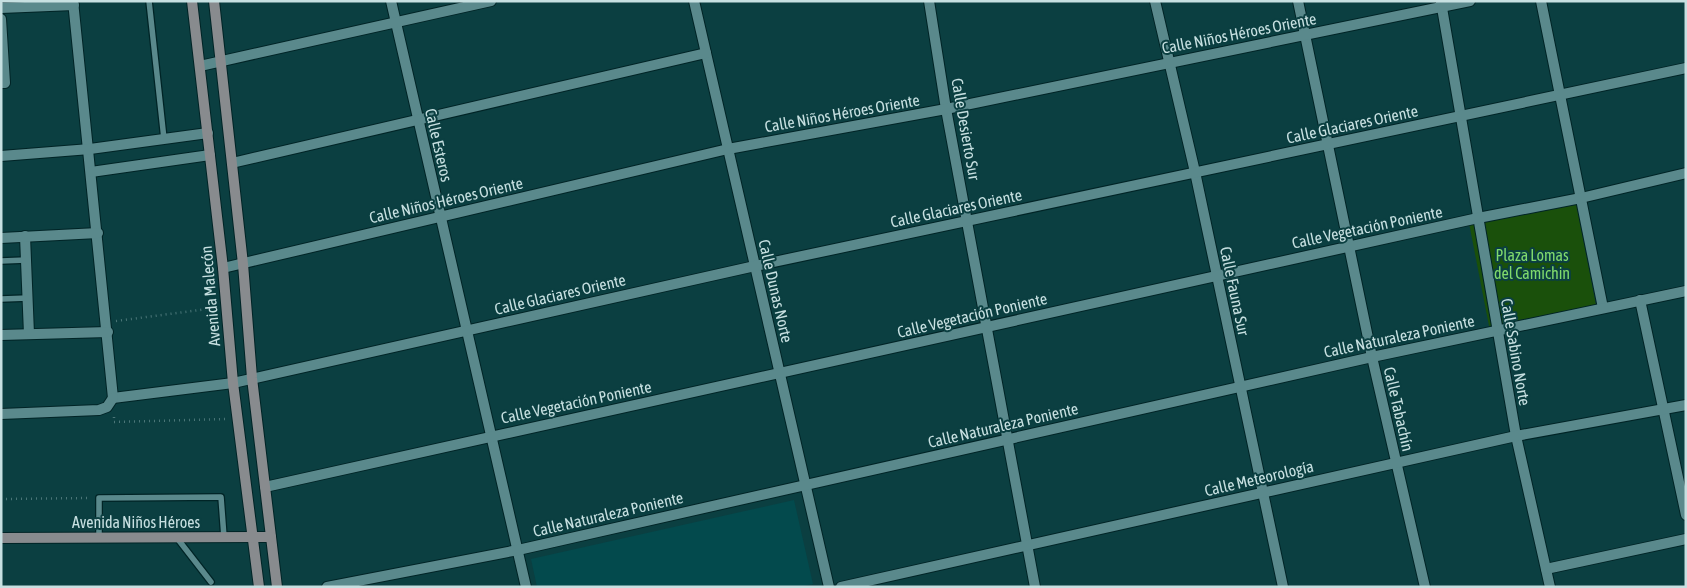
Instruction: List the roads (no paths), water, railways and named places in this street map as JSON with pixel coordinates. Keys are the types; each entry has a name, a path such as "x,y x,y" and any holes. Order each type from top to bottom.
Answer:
{"street":[{"name":"Avenida Malecón","path":"192,1 223,268 233,383 260,587"},
{"path":"214,1 244,264 252,378 277,587"},
{"name":"Calle Esteros","path":"391,1 526,587"},
{"path":"200,66 491,1"},
{"name":"Calle Dunas Norte","path":"694,1 829,587"},
{"name":"Calle Desierto Sur","path":"929,1 946,109 1036,587"},
{"name":"Calle Fauna Sur","path":"1155,1 1195,172 1282,587"},
{"name":"Calle Tabachín","path":"1298,1 1372,357 1425,587"},
{"name":"Calle Niños Héroes Oriente","path":"223,268 728,149 946,109 1305,35 1442,4 1470,1"},
{"path":"1541,1 1603,308"},
{"path":"1,8 74,3 108,327 113,398 107,407 99,410 1,414"},
{"name":"Calle Sabino Norte","path":"1442,4 1516,436 1550,587"},
{"path":"1,19 5,82 1,83"},
{"path":"232,163 706,52"},
{"name":"Calle Glaciares Oriente","path":"113,398 233,383 755,266 1686,68"},
{"path":"1,156 90,149 208,133"},
{"path":"91,172 210,155"},
{"name":"Calle Vegetación Poniente","path":"264,487 1349,246 1581,198 1686,173"},
{"path":"1,238 98,233"},
{"path":"25,236 29,334"},
{"name":"Calle Naturaleza Poniente","path":"327,587 518,550 1372,357 1686,291"},
{"path":"1640,300 1686,514"},
{"path":"1,335 108,327"},
{"name":"Calle Meteorología","path":"841,587 1516,436 1686,405"},
{"name":"Avenida Niños Héroes","path":"1,538 271,537"},
{"path":"1546,569 1686,540"}],"lane":[{"path":"148,1 164,139"},
{"path":"1,261 26,260"},
{"path":"1,299 28,298"},
{"path":"99,537 99,498 221,497 224,537"},
{"path":"177,538 211,582"}],"park label":[{"name":"Plaza Lomas del Camichin","path":"1532,264"}]}
